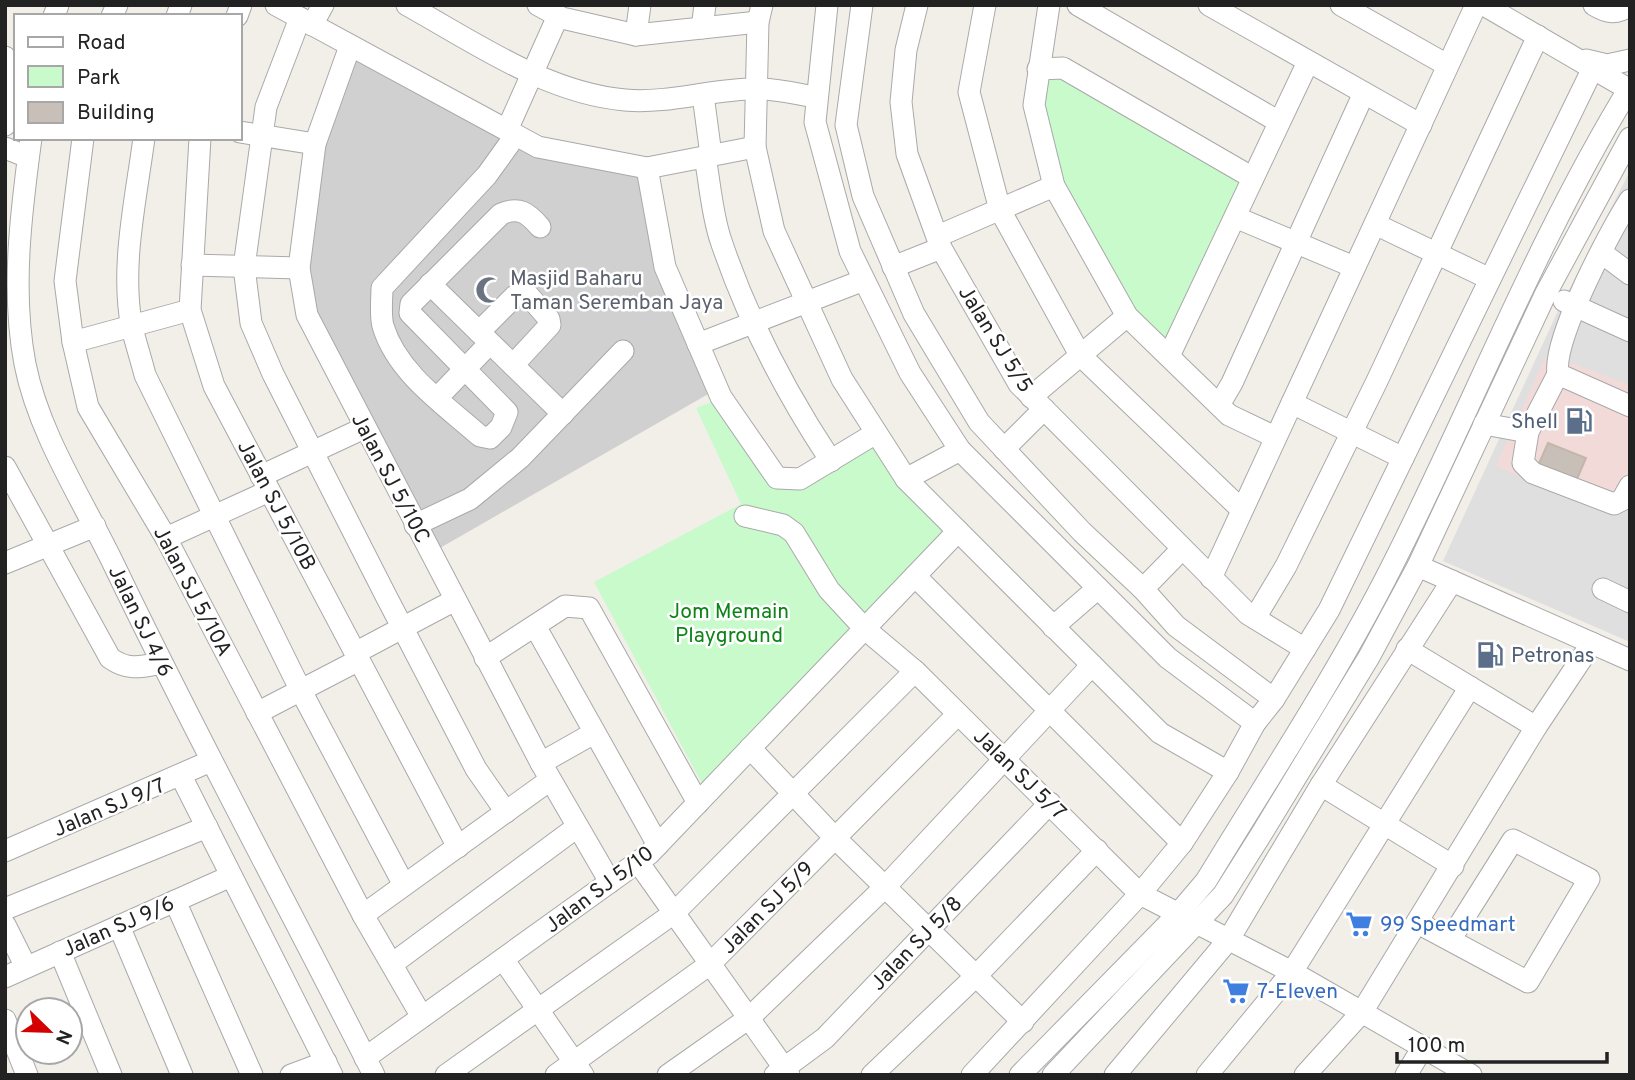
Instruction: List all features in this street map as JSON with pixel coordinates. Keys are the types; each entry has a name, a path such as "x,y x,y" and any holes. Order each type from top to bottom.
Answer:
{"street":[{"path":"276,5 538,147 647,168 755,147"},
{"path":"323,5 306,22 266,107 244,267 251,323 403,628 477,769 506,812"},
{"path":"407,5 532,73 584,92 625,100 758,89 816,97"},
{"path":"538,5 558,16 636,35 702,28 760,14 755,147 774,231 842,379 906,479 957,531 1160,733 1228,772"},
{"path":"636,35 640,5"},
{"path":"702,28 705,5"},
{"path":"827,5 816,97 816,122 850,251 910,373 960,450 1168,658 1255,723"},
{"path":"862,5 846,125 863,196 893,267 927,336 979,422 1082,532 1143,589 1176,626 1274,699"},
{"name":"Jalan SJ 5/5","path":"917,5 906,50 901,102 907,153 940,242 1019,384 1211,578 1255,618 1305,649"},
{"path":"985,5 969,92 1000,210 1080,355 1242,510"},
{"path":"1078,5 1279,122"},
{"path":"1209,5 1247,14 1308,62 1421,125"},
{"path":"1341,5 1447,65"},
{"path":"1211,578 1476,5"},
{"path":"1053,1075 1187,919 1206,881 1348,648 1392,567 1560,215 1629,89 1484,5"},
{"path":"1600,9 1621,12 1630,5"},
{"path":"1041,7 1034,105 1054,186 1127,316 1229,415 1275,438"},
{"path":"540,227 527,213 513,209 501,214 411,304 410,313 507,412 501,427 489,438 480,436 437,398 398,357 382,325 382,288 487,175 511,133 532,73 558,16"},
{"path":"1255,618 1286,566 1352,431 1538,36"},
{"name":"Jalan SJ 5/10C","path":"350,46 315,144 299,268 307,315 545,772 610,882"},
{"path":"1586,63 1607,65 1630,60"},
{"path":"1169,356 1308,62"},
{"path":"972,1075 1140,894 1182,843 1228,772 1255,723 1274,699 1329,610 1490,279 1586,63"},
{"path":"5,125 12,67"},
{"path":"1038,69 1063,68 1253,178"},
{"path":"1219,405 1364,93"},
{"path":"703,95 708,156 720,239 781,379 831,461"},
{"path":"242,132 315,144"},
{"path":"1020,1075 1187,919 1223,895 1369,657 1418,566 1546,293 1630,138"},
{"name":"Jalan SJ 5/10A","path":"83,140 65,281 73,342 88,407 166,538 363,915 422,1017"},
{"path":"141,140 128,283 132,326 145,375 302,691 404,885"},
{"name":"Jalan SJ 5/10B","path":"200,140 190,310 214,386 458,847"},
{"path":"5,148 30,147"},
{"name":"Jalan SJ 4/6","path":"30,147 15,369 161,663 369,1066"},
{"path":"647,168 665,267 721,397 777,478 800,480 876,433"},
{"path":"893,267 1000,210 1054,186"},
{"path":"1630,200 1575,306 1556,364 1558,374 1528,432 1523,463 1534,473 1614,503 1622,500 1630,486"},
{"path":"1235,217 1354,267"},
{"path":"1374,224 1490,279"},
{"path":"1602,253 1630,274"},
{"path":"192,265 299,268"},
{"path":"698,344 864,280"},
{"path":"430,284 563,414"},
{"path":"1546,293 1630,331"},
{"path":"437,398 466,368 515,296 528,295 550,319 550,325 513,365"},
{"path":"73,342 190,310"},
{"path":"1004,449 1037,403 1080,355 1127,316"},
{"path":"415,525 470,499 520,458 623,351"},
{"path":"1558,374 1630,406"},
{"path":"1292,403 1403,458"},
{"path":"1485,424 1528,432"},
{"path":"166,538 216,517 313,452 364,428"},
{"path":"906,479 960,450"},
{"path":"5,467 110,658 122,667 134,668 161,663"},
{"name":"Jalan SJ 5/7","path":"745,516 783,525 794,533 829,590 865,629 915,671 1140,894 1292,972 1471,1075"},
{"path":"5,563 95,526"},
{"name":"Jalan SJ 5/10","path":"369,1066 422,1017 658,845 957,531"},
{"path":"1143,589 1182,549"},
{"path":"1418,566 1630,660"},
{"path":"915,576 1182,843"},
{"path":"1115,1075 1229,939 1321,785 1452,581"},
{"path":"1053,626 1098,588"},
{"path":"1603,589 1630,602"},
{"path":"257,713 302,691 403,628 455,600"},
{"path":"485,658 565,606 589,608 698,803"},
{"path":"536,626 658,845"},
{"path":"1305,1075 1362,1012 1536,727 1592,643"},
{"path":"1407,649 1536,727"},
{"path":"668,1075 749,1018 885,887 1092,665"},
{"path":"446,1075 674,912 915,671"},
{"path":"1207,1075 1292,972 1470,687"},
{"name":"Jalan SJ 5/9","path":"555,1075 578,1068 710,964 958,714"},
{"path":"363,915 506,812 545,772 594,733"},
{"path":"750,748 835,838 1024,1022"},
{"name":"Jalan SJ 9/7","path":"5,851 211,761"},
{"path":"181,776 329,1068 291,1075"},
{"path":"1321,785 1453,866"},
{"name":"Jalan SJ 5/8","path":"783,1072 825,1038 1050,803"},
{"path":"5,909 207,827"},
{"path":"391,964 577,827"},
{"path":"1471,836 1504,854"},
{"path":"1418,923 1528,982 1589,879 1513,839 1450,940"},
{"path":"872,1075 976,976 1097,850"},
{"path":"638,862 749,1018 783,1072"},
{"name":"Jalan SJ 9/6","path":"5,977 231,876"},
{"path":"175,901 252,1075"},
{"path":"5,925 26,967"},
{"path":"119,926 182,1075"},
{"path":"60,952 111,1075"},
{"path":"503,959 578,1068"},
{"path":"5,1020 27,1075"},
{"path":"1406,1075 1423,1047"}],"shaded area":[{"name":"Masjid Baharu Taman Seremban Jaya","path":"355,59 531,155 638,177 655,269 710,393 440,548 316,310 310,264 325,142"},
{"path":"1630,171 1630,642 1443,561 1557,313"},
{"path":"1547,354 1630,385 1630,488 1617,517 1496,466"}],"green space":[{"path":"1063,70 1250,179 1168,353 1128,315 1069,210 1035,105 1041,71"},
{"name":"Jom Memain Playground","path":"719,399 775,480 875,437 953,531 706,791 594,582 741,504 696,408"}],"building":[{"path":"1548,443 1586,458 1574,486 1536,470"}],"place":[{"name":"Masjid Baharu Taman Seremban Jaya","path":"489,290"},
{"name":"Shell","path":"1579,421"},
{"name":"Petronas","path":"1490,655"},
{"name":"99 Speedmart","path":"1359,924"},
{"name":"7-Eleven","path":"1236,991"}]}
